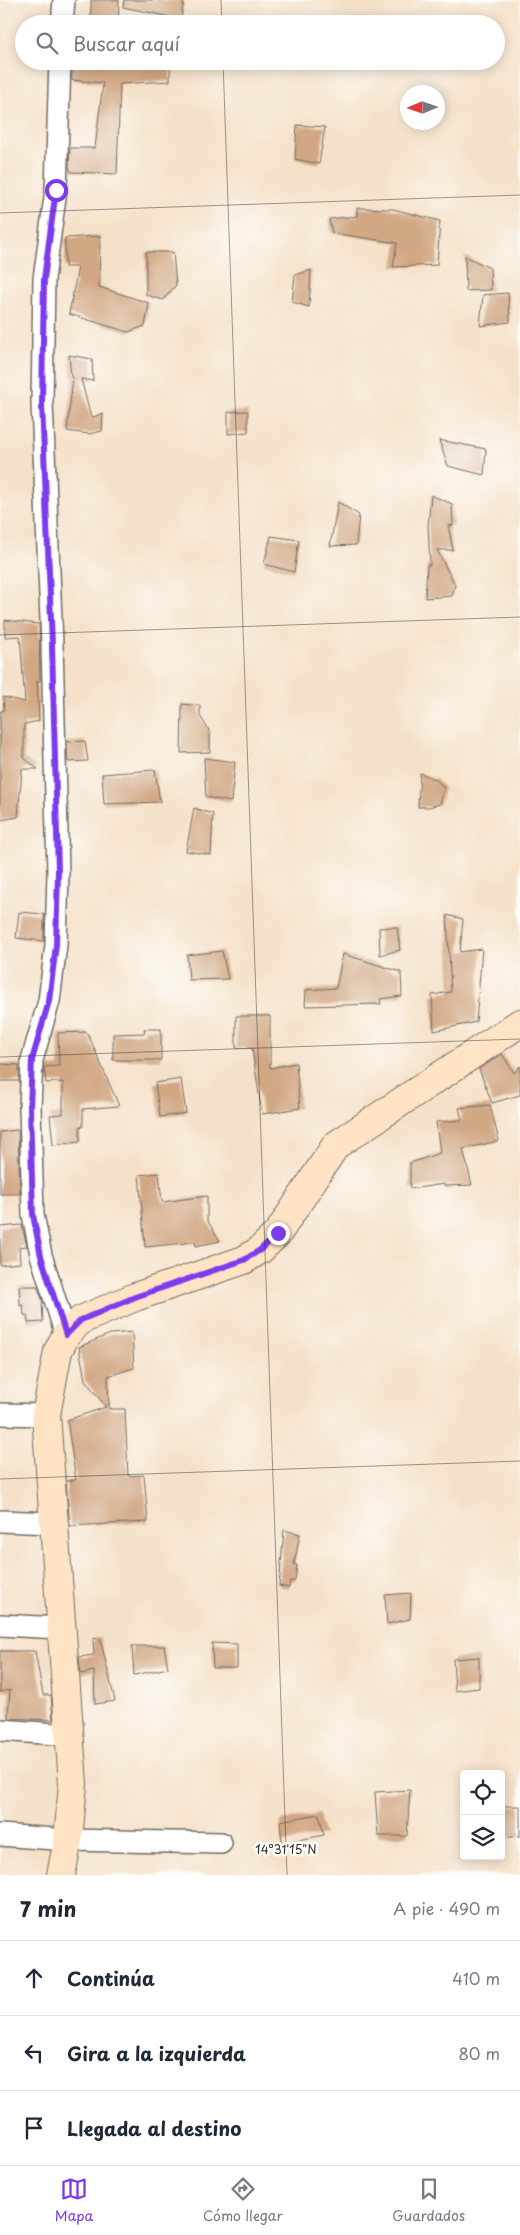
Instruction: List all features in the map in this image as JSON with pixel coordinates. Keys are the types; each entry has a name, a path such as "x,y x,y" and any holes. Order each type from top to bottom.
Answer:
{"street":[{"path":"63,15 64,0"},
{"path":"60,70 56,190 44,279 42,404 52,644 58,872 56,945 49,1001 32,1060 30,1107 33,1215 41,1256 66,1335"},
{"path":"61,1875 68,1840 73,1784 60,1628 46,1415 58,1352 66,1335 81,1320 135,1297 244,1260 260,1250 278,1233 336,1145 520,1023"},
{"path":"0,1414 46,1415"},
{"path":"0,1521 53,1523"},
{"path":"0,1625 60,1628"},
{"path":"0,1730 70,1734"},
{"path":"0,1835 68,1840 222,1842"}],"building":[{"path":"91,0 119,0 118,15 91,15"},
{"path":"124,0 184,0 182,15 162,15 123,7"},
{"path":"72,70 170,70 170,81 120,84 117,174 71,172 69,166 70,148 95,148 103,83 72,80"},
{"path":"297,125 325,127 319,164 295,159"},
{"path":"357,208 393,209 440,221 437,265 393,267 397,243 332,233 329,219 357,216"},
{"path":"100,236 99,287 149,303 145,326 128,332 69,314 78,267 65,267 65,238"},
{"path":"146,252 173,252 176,285 163,300 146,295"},
{"path":"465,256 490,268 491,290 466,291"},
{"path":"311,270 309,307 292,302 295,275"},
{"path":"508,293 510,322 480,326 483,295"},
{"path":"69,355 92,359 93,381 81,379 91,418 103,413 102,431 89,434 67,431 73,377 71,377"},
{"path":"248,411 248,432 228,434 228,412"},
{"path":"439,440 486,449 484,475 448,466"},
{"path":"431,495 452,504 453,526 448,525 453,550 437,550 455,585 452,596 425,598 427,565 430,565 428,525"},
{"path":"338,502 359,515 356,545 330,546"},
{"path":"271,536 299,540 294,572 264,564"},
{"path":"5,620 39,624 40,681 37,681 39,721 24,724 24,758 38,769 22,769 18,817 0,820 0,712 4,710 3,697 25,702 20,636 5,637"},
{"path":"182,704 200,706 200,716 210,732 210,752 181,753"},
{"path":"85,741 88,761 68,762 67,742"},
{"path":"204,758 235,762 231,802 206,797"},
{"path":"155,770 160,802 104,804 102,774"},
{"path":"420,773 437,780 444,788 440,804 418,807"},
{"path":"194,808 213,814 211,855 186,851"},
{"path":"19,912 44,914 44,941 16,938"},
{"path":"447,915 463,919 460,952 482,949 476,1022 434,1031 432,995 451,992"},
{"path":"397,927 400,950 380,955 379,928"},
{"path":"222,951 228,979 189,980 187,955"},
{"path":"343,954 401,972 402,996 380,999 381,1004 305,1006 306,990 336,988"},
{"path":"236,1016 270,1016 270,1068 296,1063 300,1108 262,1114 252,1048 236,1048"},
{"path":"144,1029 161,1029 161,1060 113,1060 113,1034 145,1033"},
{"path":"87,1032 119,1106 83,1109 83,1127 80,1126 80,1142 53,1145 50,1115 63,1114 63,1082 46,1083 44,1067 59,1066 58,1033"},
{"path":"502,1054 514,1073 520,1066 520,1095 492,1103 479,1069"},
{"path":"0,1064 19,1065 19,1081 0,1081"},
{"path":"181,1079 186,1113 160,1117 155,1083"},
{"path":"490,1105 499,1141 463,1149 472,1185 444,1186 444,1184 410,1189 410,1163 440,1153 436,1122 462,1120 459,1108"},
{"path":"18,1130 20,1194 0,1194 0,1132"},
{"path":"159,1173 162,1202 207,1196 207,1220 220,1241 196,1246 195,1242 145,1247 139,1175"},
{"path":"22,1225 27,1246 19,1247 20,1263 0,1265 0,1227"},
{"path":"19,1286 37,1286 42,1299 43,1322 28,1323 27,1315 24,1315 23,1305 20,1306"},
{"path":"132,1332 134,1368 108,1376 109,1409 125,1409 128,1476 144,1475 148,1522 70,1526 66,1481 76,1480 67,1420 106,1407 85,1380 79,1347 110,1334"},
{"path":"284,1530 300,1534 294,1565 297,1565 295,1581 290,1581 289,1588 279,1586"},
{"path":"411,1593 410,1619 387,1624 385,1595"},
{"path":"100,1638 115,1701 95,1704 94,1671 81,1674 79,1657 94,1655 93,1639"},
{"path":"212,1643 237,1644 237,1668 213,1668"},
{"path":"132,1646 164,1646 168,1668 134,1675"},
{"path":"0,1651 35,1651 43,1695 51,1695 53,1720 8,1718 10,1690 0,1692"},
{"path":"479,1657 479,1688 455,1691 453,1659"},
{"path":"410,1790 407,1836 378,1836 375,1792"},
{"path":"505,1806 520,1806 520,1836 505,1838"},
{"path":"319,1814 324,1835 282,1843 280,1821"}],"route":[{"path":"56,190 44,279 42,404 52,644 58,872 56,945 49,1001 32,1060 30,1107 33,1215 41,1256 66,1335 81,1320 135,1297 244,1260 260,1250 278,1233"}]}
